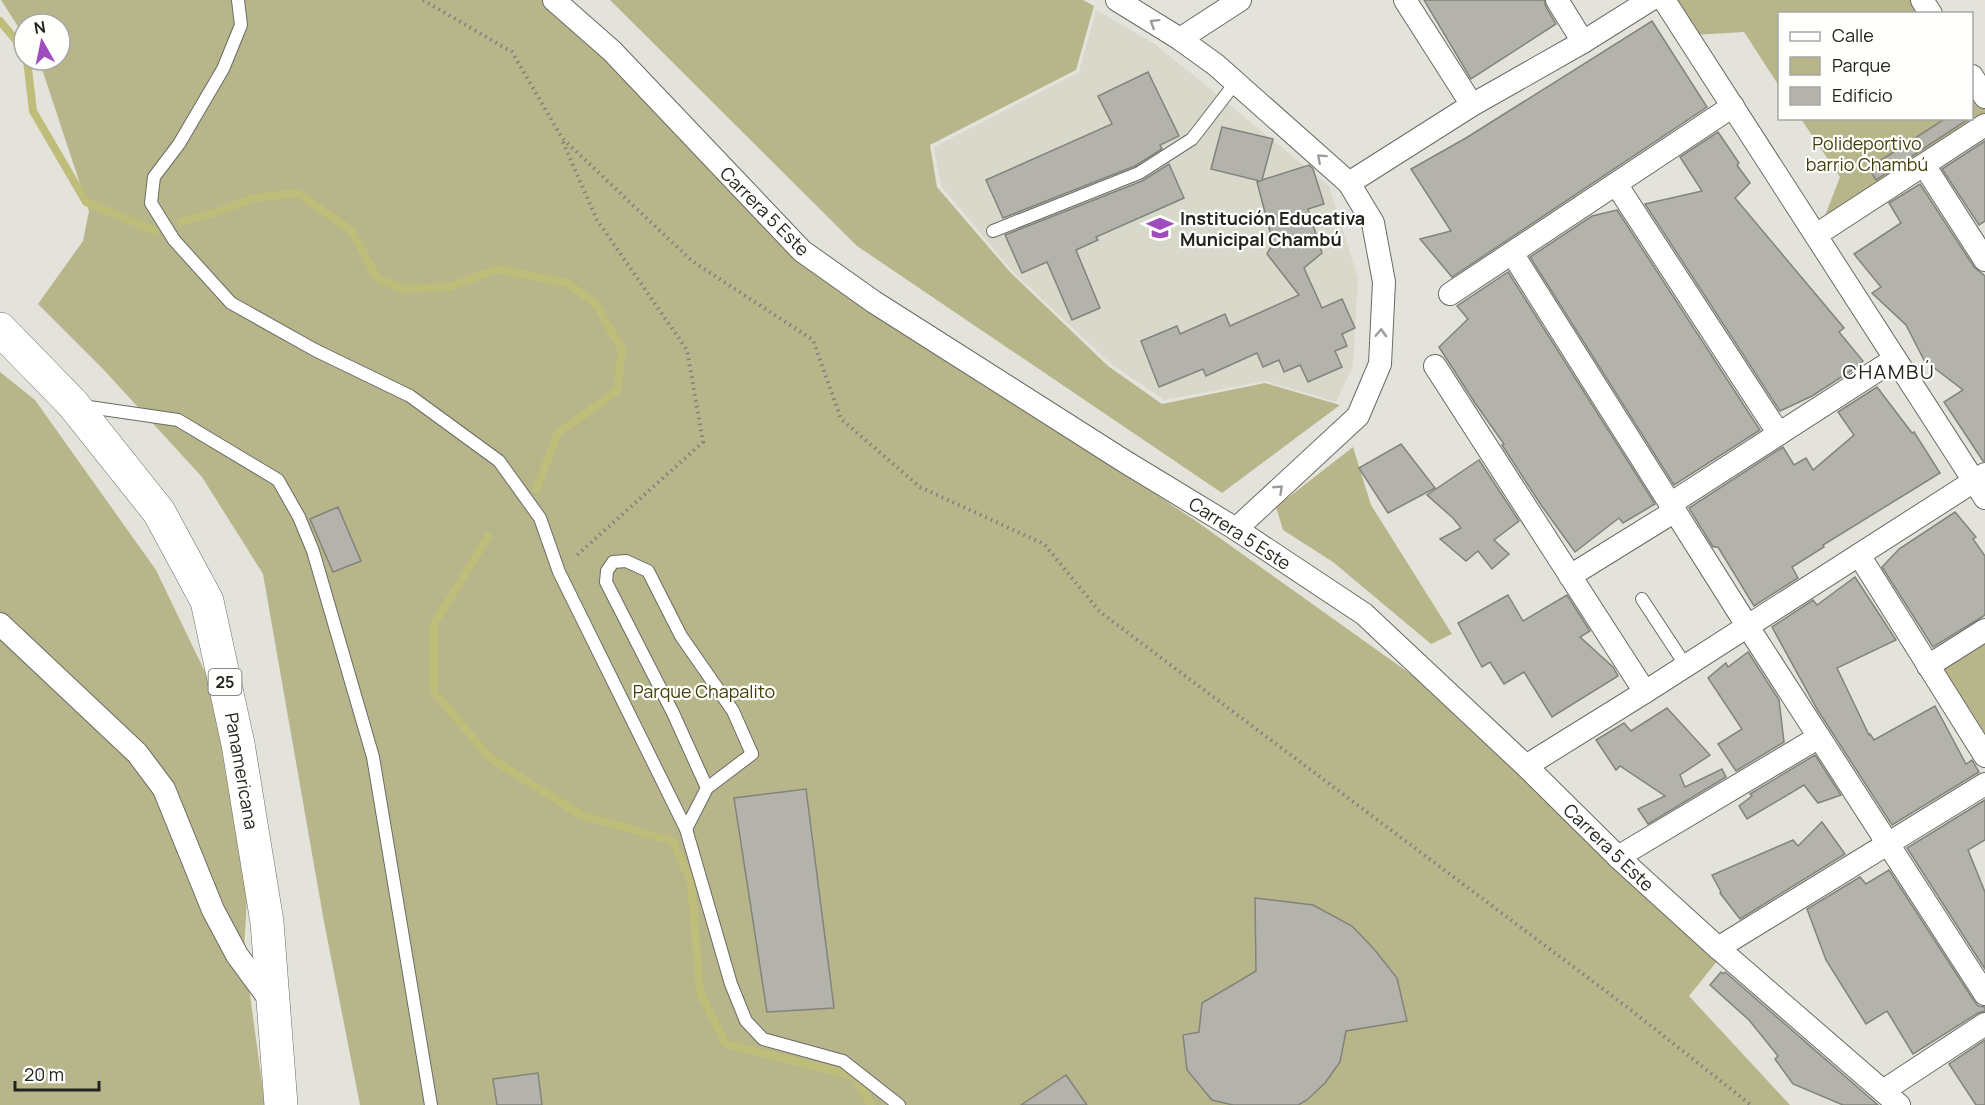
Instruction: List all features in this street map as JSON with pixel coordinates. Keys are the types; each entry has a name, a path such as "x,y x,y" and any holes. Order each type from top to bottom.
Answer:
{"main road":[{"name":"Panamericana","path":"0,329 73,404 159,512 207,601 238,744 267,922 280,1105"}],"street":[{"name":"Carrera 5 Este","path":"554,0 612,51 801,251 884,309 1124,461 1236,528 1364,614 1526,766 1618,857 1718,948 1891,1098"},
{"path":"1117,0 1180,39 1236,82 1349,183 1373,224 1384,282 1380,364 1358,416 1236,528"},
{"path":"1180,39 1240,0"},
{"path":"1405,0 1472,105"},
{"path":"1557,0 1583,42"},
{"path":"1349,183 1472,105 1583,42 1650,0"},
{"path":"1526,766 1859,555 1981,485 1895,359 1664,0"},
{"path":"1973,79 1985,97"},
{"path":"1450,294 1733,106"},
{"path":"1815,235 1985,125"},
{"path":"1924,165 1985,260"},
{"path":"1616,184 1779,434"},
{"path":"1512,253 1748,627 1985,994"},
{"path":"1570,576 1779,434 1895,359"},
{"path":"1435,366 1645,692"},
{"path":"1859,555 1985,756"},
{"path":"0,624 137,753 164,789 213,910 237,955 273,1004"},
{"path":"1928,666 1985,630"},
{"path":"1618,857 1819,737"},
{"path":"1718,948 1985,784"},
{"path":"1891,1098 1985,1024"}],"lane":[{"path":"238,0 241,25 223,69 179,144 154,177 151,203 174,240 231,303 315,350 410,396 499,461 540,518 559,572 686,829 731,984 746,1021 763,1039 843,1061 899,1105"},
{"path":"993,231 1139,173 1192,139 1236,82"},
{"path":"73,404 178,420 278,480 299,517 314,552 373,757 431,1105"},
{"path":"686,829 707,788 752,754 733,711 681,636 648,571 626,561 613,562 607,571 606,582 673,712 707,788"},
{"path":"1642,599 1686,666"}],"path":[{"path":"423,0 512,52 562,138 597,220 687,350 703,442 559,572"},
{"path":"562,138 692,261 813,340 841,419 920,487 1044,544 1100,612 1627,1007 1751,1105"}],"shaded area":[{"name":"Institución Educativa Municipal Chambú","path":"1096,10 1155,44 1329,186 1358,278 1353,366 1336,402 1265,381 1164,400 1110,363 1012,271 941,186 934,147 1079,72"}],"green space":[{"name":"Parque Chapalito","path":"1,0 542,0 624,68 862,299 1196,521 1419,680 1718,960 1689,996 1790,1105 360,1105 324,922 263,574 202,477 103,369 38,304 83,241 89,211 43,72 72,72 72,12 12,12 12,17"},
{"path":"610,0 1083,0 1094,6 1076,70 930,145 937,187 1010,272 1108,366 1162,404 1265,383 1340,405 1222,493 857,246"},
{"name":"Polideportivo barrio Chambú","path":"1671,0 1916,0 1924,12 1778,12 1778,84 1744,32 1694,35"},
{"name":"Polideportivo barrio Chambú","path":"1973,89 1985,108 1985,117 1821,226 1840,177 1802,120 1973,120"},
{"path":"0,372 35,400 156,570 254,774 244,951 265,1105 0,1105"},
{"path":"1353,447 1371,505 1452,634 1431,644 1333,562 1283,530 1276,507"},
{"path":"1985,636 1985,749 1936,668"}],"building":[{"path":"1424,0 1544,0 1556,24 1471,79"},
{"path":"1652,21 1707,107 1452,277 1420,239 1451,231 1411,169 1466,138"},
{"path":"1148,72 1179,136 1160,145 1162,149 1135,166 1003,218 986,180 1112,124 1098,96"},
{"path":"1943,120 1967,120 1876,180 1869,168"},
{"path":"1222,127 1273,139 1262,180 1309,165 1313,169 1324,204 1308,209 1322,253 1304,268 1322,308 1342,299 1355,328 1342,334 1347,346 1335,351 1342,367 1308,382 1300,365 1284,372 1279,360 1263,367 1257,353 1206,376 1203,369 1159,387 1141,341 1177,326 1180,334 1225,314 1230,326 1299,295 1267,254 1273,243 1257,182 1260,181 1211,169"},
{"path":"1718,132 1750,183 1735,198 1844,328 1839,332 1863,361 1812,396 1780,411 1645,204 1702,191 1680,157"},
{"path":"1985,141 1985,221 1979,225 1942,169"},
{"path":"1169,164 1184,198 1096,237 1098,240 1076,250 1100,308 1072,320 1047,262 1022,273 1005,235 1142,181"},
{"path":"1920,184 1974,267 1985,276 1985,461 1944,402 1963,390 1924,360 1906,325 1872,293 1881,287 1854,254 1901,223 1889,203"},
{"path":"1617,210 1760,430 1674,485 1530,257 1592,216"},
{"path":"1508,272 1655,504 1623,523 1619,518 1575,552 1541,505 1502,445 1504,444 1439,347 1468,319 1457,306"},
{"path":"1877,387 1912,433 1914,432 1940,473 1823,545 1824,547 1792,567 1798,578 1754,606 1718,547 1713,547 1689,508 1783,447 1794,465 1806,458 1813,470 1854,435 1838,412"},
{"path":"1401,444 1435,488 1388,513 1359,468"},
{"path":"1479,460 1519,521 1494,540 1509,554 1492,569 1478,551 1466,561 1440,539 1461,528 1427,495"},
{"path":"338,507 361,561 333,572 310,519"},
{"path":"1955,512 1976,537 1973,539 1985,556 1985,615 1933,647 1882,567 1899,549"},
{"path":"1855,577 1896,640 1837,668 1869,735 1874,740 1935,706 1966,764 1972,760 1979,772 1892,825 1817,709 1772,627 1813,600 1817,605"},
{"path":"1508,595 1523,621 1567,595 1590,631 1580,637 1613,667 1618,676 1552,717 1524,672 1504,684 1490,662 1482,667 1458,623"},
{"path":"1748,652 1779,700 1784,742 1736,771 1718,744 1742,729 1708,678 1726,663 1728,667"},
{"path":"1667,708 1710,755 1680,775 1685,787 1722,769 1726,777 1648,824 1638,809 1665,796 1620,766 1616,770 1596,740 1624,723 1631,731"},
{"path":"1815,755 1841,795 1818,803 1804,785 1747,819 1739,806 1752,796 1750,794"},
{"path":"806,789 834,1008 767,1012 734,798"},
{"path":"1985,800 1985,840 1968,850 1985,892 1985,969 1907,848"},
{"path":"1822,822 1845,854 1740,919 1720,893 1712,875 1793,840 1798,846"},
{"path":"1889,870 1974,1001 1978,1006 1985,1007 1985,1011 1978,1013 1913,1054 1887,1011 1866,1024 1826,960 1807,909 1860,877 1866,884"},
{"path":"1255,898 1313,905 1352,926 1397,978 1407,1021 1346,1031 1340,1062 1325,1083 1307,1100 1298,1105 1233,1105 1212,1100 1187,1070 1183,1035 1199,1032 1202,1003 1256,971"},
{"path":"1721,972 1723,974 1725,972 1878,1105 1843,1105 1793,1084 1775,1059 1778,1056 1749,1020 1710,985"},
{"path":"1985,1040 1985,1105 1976,1105 1949,1064"},
{"path":"538,1073 542,1105 497,1105 493,1079"},
{"path":"1066,1075 1087,1105 1021,1105"}],"waterway":[{"path":"0,21 12,36"},
{"path":"28,72 33,111 86,202 155,231"},
{"path":"181,222 254,198 298,193 352,231 377,278 403,289 449,287 497,269 567,283 596,304 622,350 617,391 558,433 536,489"},
{"path":"488,537 434,624 434,692 490,758 581,815 673,841 691,882 700,993 726,1044 855,1076 871,1105"}],"place":[{"name":"Institución Educativa Municipal Chambú","path":"1160,228"}],"district":[{"name":"CHAMBÚ","path":"1889,371"}]}
